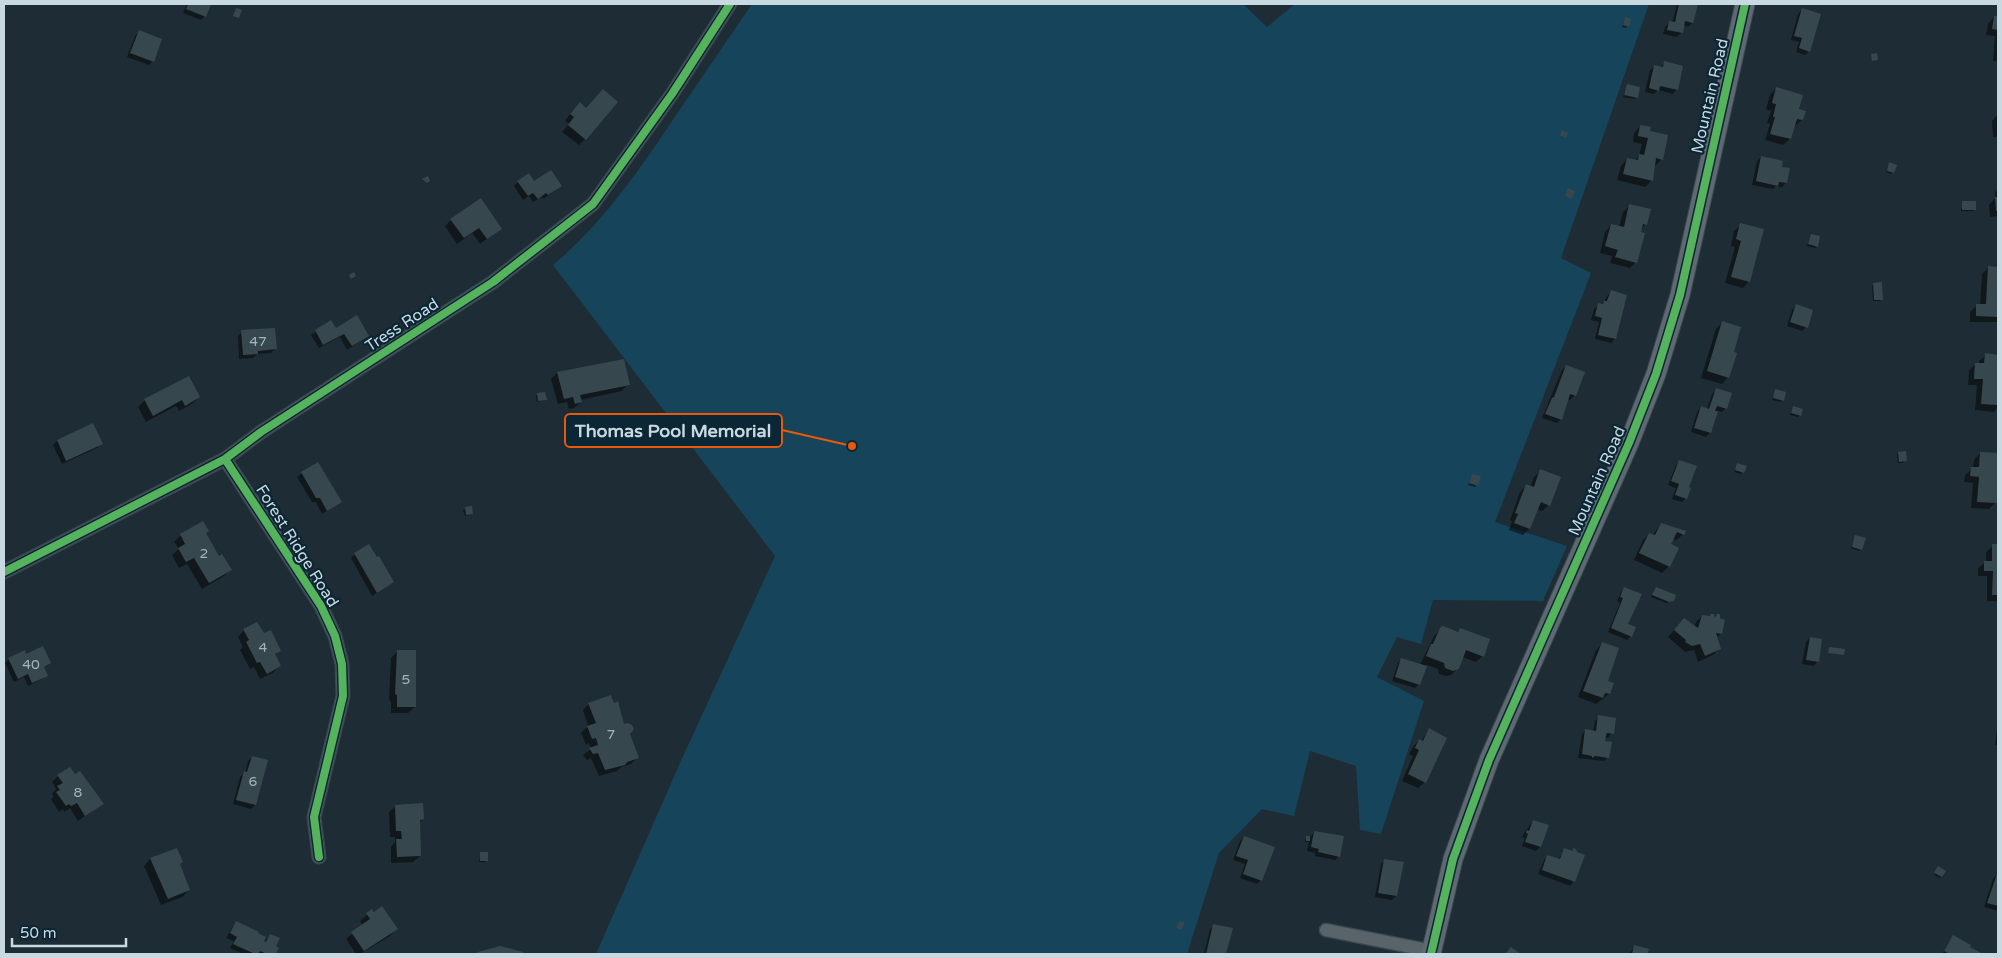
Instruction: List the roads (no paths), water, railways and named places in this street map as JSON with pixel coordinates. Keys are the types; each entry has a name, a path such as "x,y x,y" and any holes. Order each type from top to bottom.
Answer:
{"main road":[{"name":"Mountain Road","path":"1432,953 1453,859 1489,760 1629,443 1656,374 1680,295 1745,4"}],"street":[{"name":"Tress Road","path":"4,572 225,459 261,432 493,282 593,204 672,94 730,4"},
{"name":"Forest Ridge Road","path":"225,459 321,606 335,636 342,664 343,696 314,817 319,857"},
{"path":"1326,930 1432,953"}],"place":[{"name":"Thomas Pool Memorial","path":"852,446"}]}
